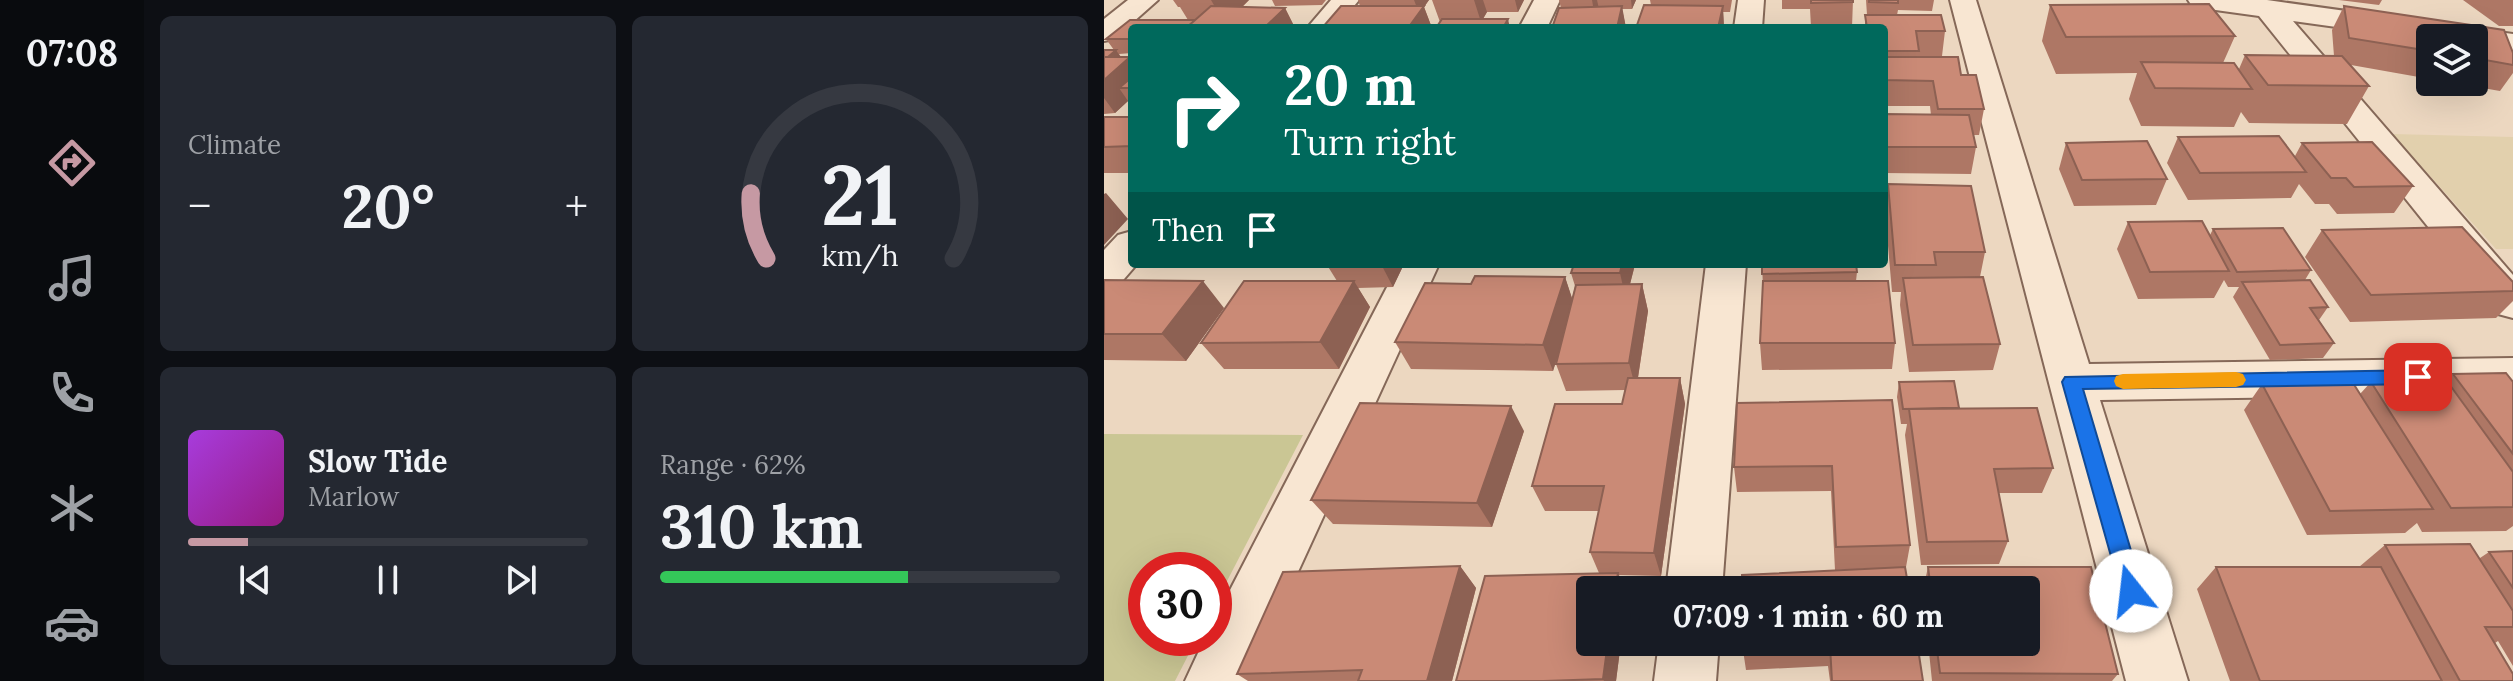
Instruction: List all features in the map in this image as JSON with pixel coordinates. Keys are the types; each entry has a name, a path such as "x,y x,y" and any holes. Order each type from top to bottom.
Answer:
{"street":[{"path":"1104,33 1145,0"},
{"path":"1325,24 1346,0"},
{"path":"1535,24 1547,0"},
{"path":"1748,24 1751,0"},
{"path":"1963,0 2157,681"},
{"path":"2201,0 2513,43"},
{"path":"2267,8 2513,303"},
{"path":"1104,276 1128,249"},
{"path":"1216,681 1417,268"},
{"path":"1695,576 1726,268"},
{"path":"2071,382 2513,376"},
{"path":"1685,681 1688,656"}],"shaded area":[{"path":"2392,134 2513,137 2513,249 2496,249"},
{"path":"1104,434 1303,435 1232,571 1232,552 1128,552 1128,656 1188,656 1175,681 1104,681"}],"building":[{"path":"1811,0 1853,0 1853,2 1811,3"},
{"path":"1898,0 1898,3 1869,2"},
{"path":"2209,4 2235,36 2066,37 2050,5"},
{"path":"1644,5 1723,6 1719,24 1637,24"},
{"path":"1211,6 1285,8 1268,24 1191,24"},
{"path":"1341,6 1424,6 1411,24 1325,24"},
{"path":"1622,6 1618,24 1553,24 1559,8"},
{"path":"2344,6 2464,24 2416,24 2416,49 2349,38"},
{"path":"1865,15 1941,15 1945,31 1916,31 1919,51 1888,51 1888,24 1866,24"},
{"path":"1442,19 1508,19 1505,24 1439,24"},
{"path":"1130,20 1195,20 1190,24 1128,24 1128,39 1106,39"},
{"path":"2488,28 2504,30 2513,53 2513,65 2488,61"},
{"path":"1104,50 1116,50 1104,57"},
{"path":"2245,55 2342,56 2369,86 2268,85"},
{"path":"1104,57 1128,57 1128,59 1104,80"},
{"path":"1888,57 1958,57 1961,75 1976,75 1984,109 1938,109 1933,81 1888,80"},
{"path":"2141,62 2234,63 2252,89 2155,88"},
{"path":"1888,114 1969,115 1976,147 1888,147"},
{"path":"1104,117 1128,117 1128,146 1104,147"},
{"path":"2279,136 2306,172 2200,173 2178,137"},
{"path":"2147,141 2167,179 2082,180 2066,143"},
{"path":"2372,142 2413,186 2354,187 2346,178 2331,178 2302,143"},
{"path":"1888,184 1971,186 1985,252 1934,252 1936,265 1895,265"},
{"path":"2202,221 2229,271 2150,272 2128,222"},
{"path":"2462,227 2513,282 2513,291 2371,295 2322,230"},
{"path":"2283,228 2311,270 2237,272 2213,229"},
{"path":"1573,268 1621,268 1620,273 1571,273"},
{"path":"1762,268 1856,268 1857,272 1762,274"},
{"path":"1475,276 1565,277 1543,345 1395,342 1425,283 1471,284"},
{"path":"1983,277 2000,344 1913,345 1903,278"},
{"path":"1104,280 1203,281 1162,334 1104,334"},
{"path":"2310,280 2328,307 2310,308 2334,343 2280,345 2242,282"},
{"path":"1244,281 1354,281 1320,342 1201,343"},
{"path":"1763,281 1888,281 1895,343 1760,343"},
{"path":"1642,284 1629,363 1556,364 1576,285"},
{"path":"2506,373 2513,382 2513,454 2453,374"},
{"path":"1628,378 1680,378 1654,553 1590,552 1604,486 1532,486 1555,404 1622,404"},
{"path":"1954,381 1959,408 1903,409 1899,382"},
{"path":"2447,381 2513,472 2513,507 2451,508 2371,382"},
{"path":"2353,383 2433,509 2330,511 2262,384"},
{"path":"1892,400 1910,545 1836,547 1832,466 1734,467 1737,403"},
{"path":"1360,403 1511,406 1477,503 1311,500"},
{"path":"2037,408 2053,468 1994,469 2008,541 1927,542 1909,409"},
{"path":"2470,544 2513,611 2513,627 2485,627 2513,674 2513,681 2460,681 2385,545"},
{"path":"2513,551 2513,588 2489,552"},
{"path":"1460,566 1427,681 1358,681 1362,670 1237,674 1283,572"},
{"path":"1905,567 1907,576 1742,576"},
{"path":"1928,567 2091,567 2118,674 1940,673 1938,656 2040,656 2040,576 1929,576"},
{"path":"2216,567 2381,567 2442,681 2260,681"},
{"path":"1618,573 1617,576 1576,576 1576,656 1606,656 1603,679 1456,681 1485,576"},
{"path":"1831,656 1919,656 1923,681 1832,681"}],"slow traffic":[{"path":"2123,381 2236,380"}],"route":[{"path":"2131,591 2071,382 2418,377"}]}
